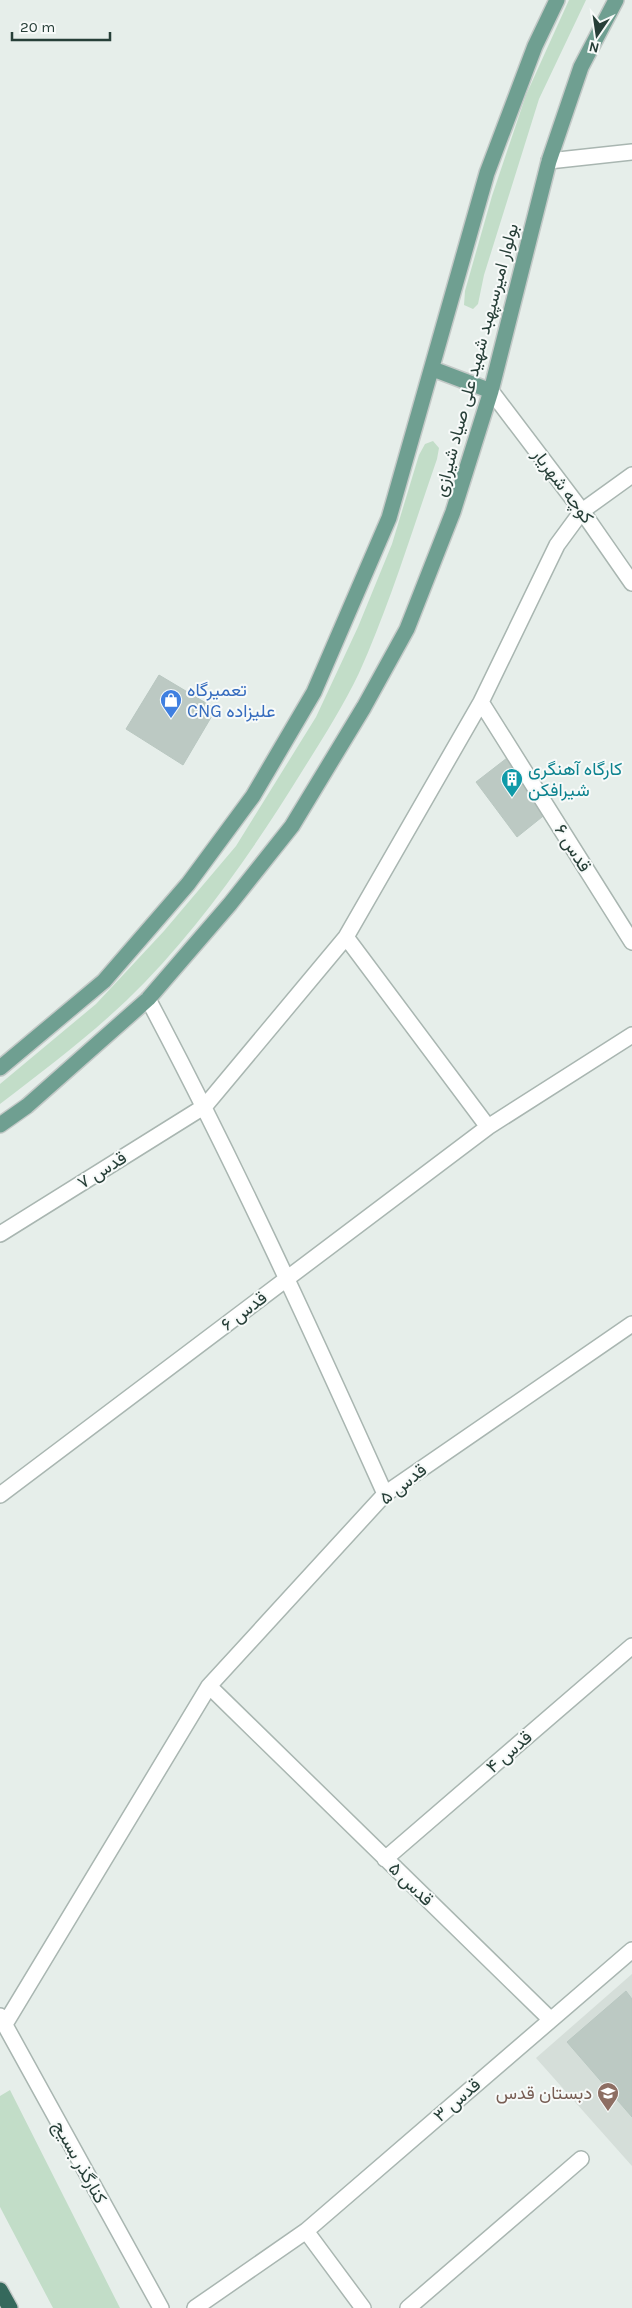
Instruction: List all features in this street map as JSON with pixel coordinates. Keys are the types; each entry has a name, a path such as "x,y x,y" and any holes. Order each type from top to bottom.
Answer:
{"highway":[{"path":"0,2290 10,2308"}],"main road":[{"path":"0,1068 104,981 188,884 253,796 314,692 389,518 433,369 487,173 535,46 557,0"},
{"name":"بولوار امیرسپهبد شهید علی صیاد شیرازی","path":"0,1124 27,1106 148,999 230,904 292,826 364,707 407,628 453,512 491,391 549,161 581,67 616,0"},
{"path":"433,369 491,391"}],"street":[{"path":"549,161 632,152"},
{"name":"کوچه شهریار","path":"491,391 582,511 632,583"},
{"name":"قدس ۷","path":"0,1234 205,1106 346,937 481,702 557,545 582,511 632,475"},
{"name":"قدس ۶","path":"481,702 632,942"},
{"path":"346,937 488,1127"},
{"path":"148,999 205,1106 288,1279 385,1494"},
{"name":"قدس ۶","path":"0,1495 488,1127 632,1035"},
{"name":"قدس ۵","path":"2,2020 209,1686 385,1494 632,1324"},
{"name":"قدس ۴","path":"385,1859 632,1646"},
{"name":"قدس ۵","path":"209,1686 550,2020"},
{"name":"قدس ۳","path":"195,2308 306,2231 632,1950"},
{"name":"کنارگذر بسیج","path":"2,2020 161,2308"},
{"path":"408,2308 581,2159"},
{"path":"306,2231 363,2308"}],"shaded area":[{"name":"دبستان قدس","path":"632,1974 632,2166 536,2058"}],"green space":[{"path":"569,0 586,0 539,99 484,275 478,304 473,309 464,305 465,291 492,196 526,95"},
{"path":"433,441 439,448 437,459 381,621 353,686 282,803 221,892 199,921 152,975 96,1028 0,1104 0,1084 96,1004 164,931 236,846 316,717 358,627 392,544 419,455 425,444"},
{"path":"10,2090 120,2308 53,2308 0,2207 0,2096"}],"building":[{"name":"تعمیرگاه CNG علیزاده","path":"159,675 216,709 183,765 126,729"},
{"name":"کارگاه آهنگری شیرافکن","path":"507,758 547,813 517,837 476,782"},
{"path":"626,1991 632,1999 632,2117 567,2042"}],"place":[{"name":"تعمیرگاه CNG علیزاده","path":"171,719"},
{"name":"کارگاه آهنگری شیرافکن","path":"512,798"},
{"name":"دبستان قدس","path":"608,2112"}]}
